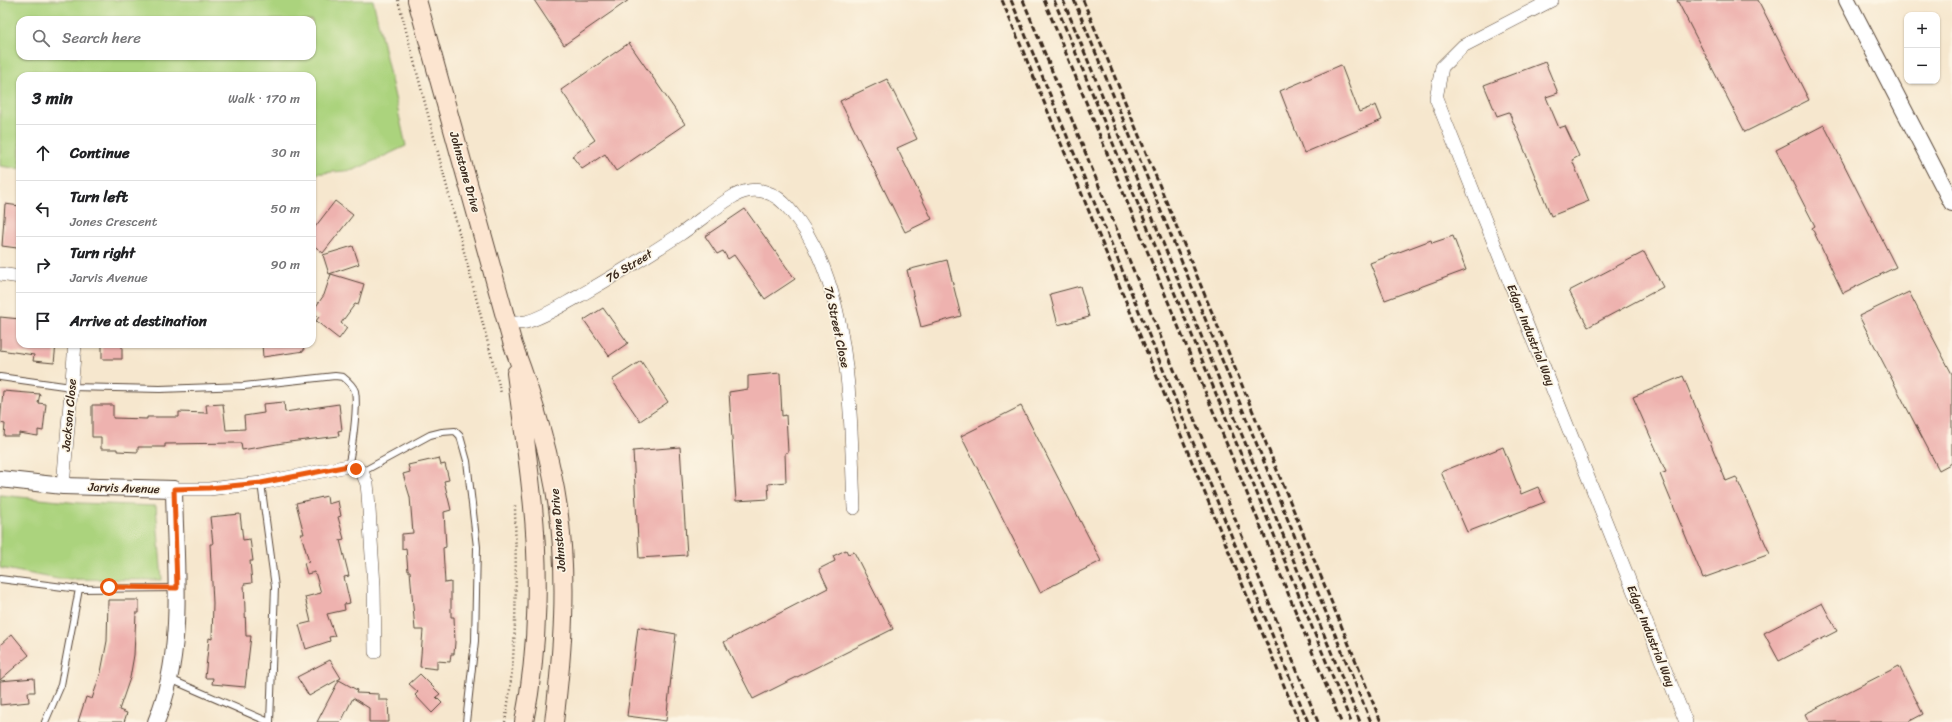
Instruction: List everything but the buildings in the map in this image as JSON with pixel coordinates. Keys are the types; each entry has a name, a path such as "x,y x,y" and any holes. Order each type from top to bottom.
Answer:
{"main road":[{"name":"Johnstone Drive","path":"417,0 513,345 532,396 544,439 558,508 562,559 563,614 560,678 554,722"},
{"name":"Johnstone Drive","path":"513,345 532,489 536,559 534,629 528,703 524,722"}],"street":[{"name":"Edgar Industrial Way","path":"1552,0 1463,46 1442,67 1436,98 1686,722"},
{"path":"1847,0 1952,203"},
{"name":"76 Street Close","path":"743,193 759,190 781,198 801,222 823,264 835,309 846,364 850,406 854,508"},
{"name":"76 Street","path":"507,324 527,322 551,311 628,268 735,196 743,193"},
{"path":"0,274 16,276"},
{"name":"Jackson Close","path":"63,486 75,348"},
{"path":"348,466 363,474 368,494 374,586 376,652"},
{"name":"Jarvis Avenue","path":"0,480 63,486 174,489 209,488 261,483 348,466"},
{"path":"156,722 161,710 174,651 177,588 174,489"}],"lane":[{"path":"0,377 71,386 160,389 237,386 335,376 343,377 352,386 356,400 352,452 348,466"},
{"path":"363,474 430,436 442,432 455,431 460,436 467,461 477,547 475,641 466,722"},
{"path":"168,678 269,722 275,587 261,483"},
{"path":"0,579 79,589 177,588"},
{"path":"45,722 61,685 79,589"}],"path":[{"path":"398,0 503,401"},
{"path":"505,722 512,681 516,603 515,503"}],"green space":[{"path":"0,0 373,0 406,146 354,170 316,174 316,72 16,72 16,168 0,166"},
{"path":"0,495 79,503 156,506 162,580 58,579 0,568"}],"railway":[{"path":"1002,0 1299,722"},
{"path":"1011,0 1308,722"},
{"path":"1023,0 1318,722"},
{"path":"1044,0 1341,722"},
{"path":"1054,0 1351,722"},
{"path":"1063,0 1360,722"},
{"path":"1074,0 1371,722"},
{"path":"1083,0 1381,722"}],"route":[{"path":"109,587 177,588 174,489 209,488 261,483 348,466 356,469"}]}
